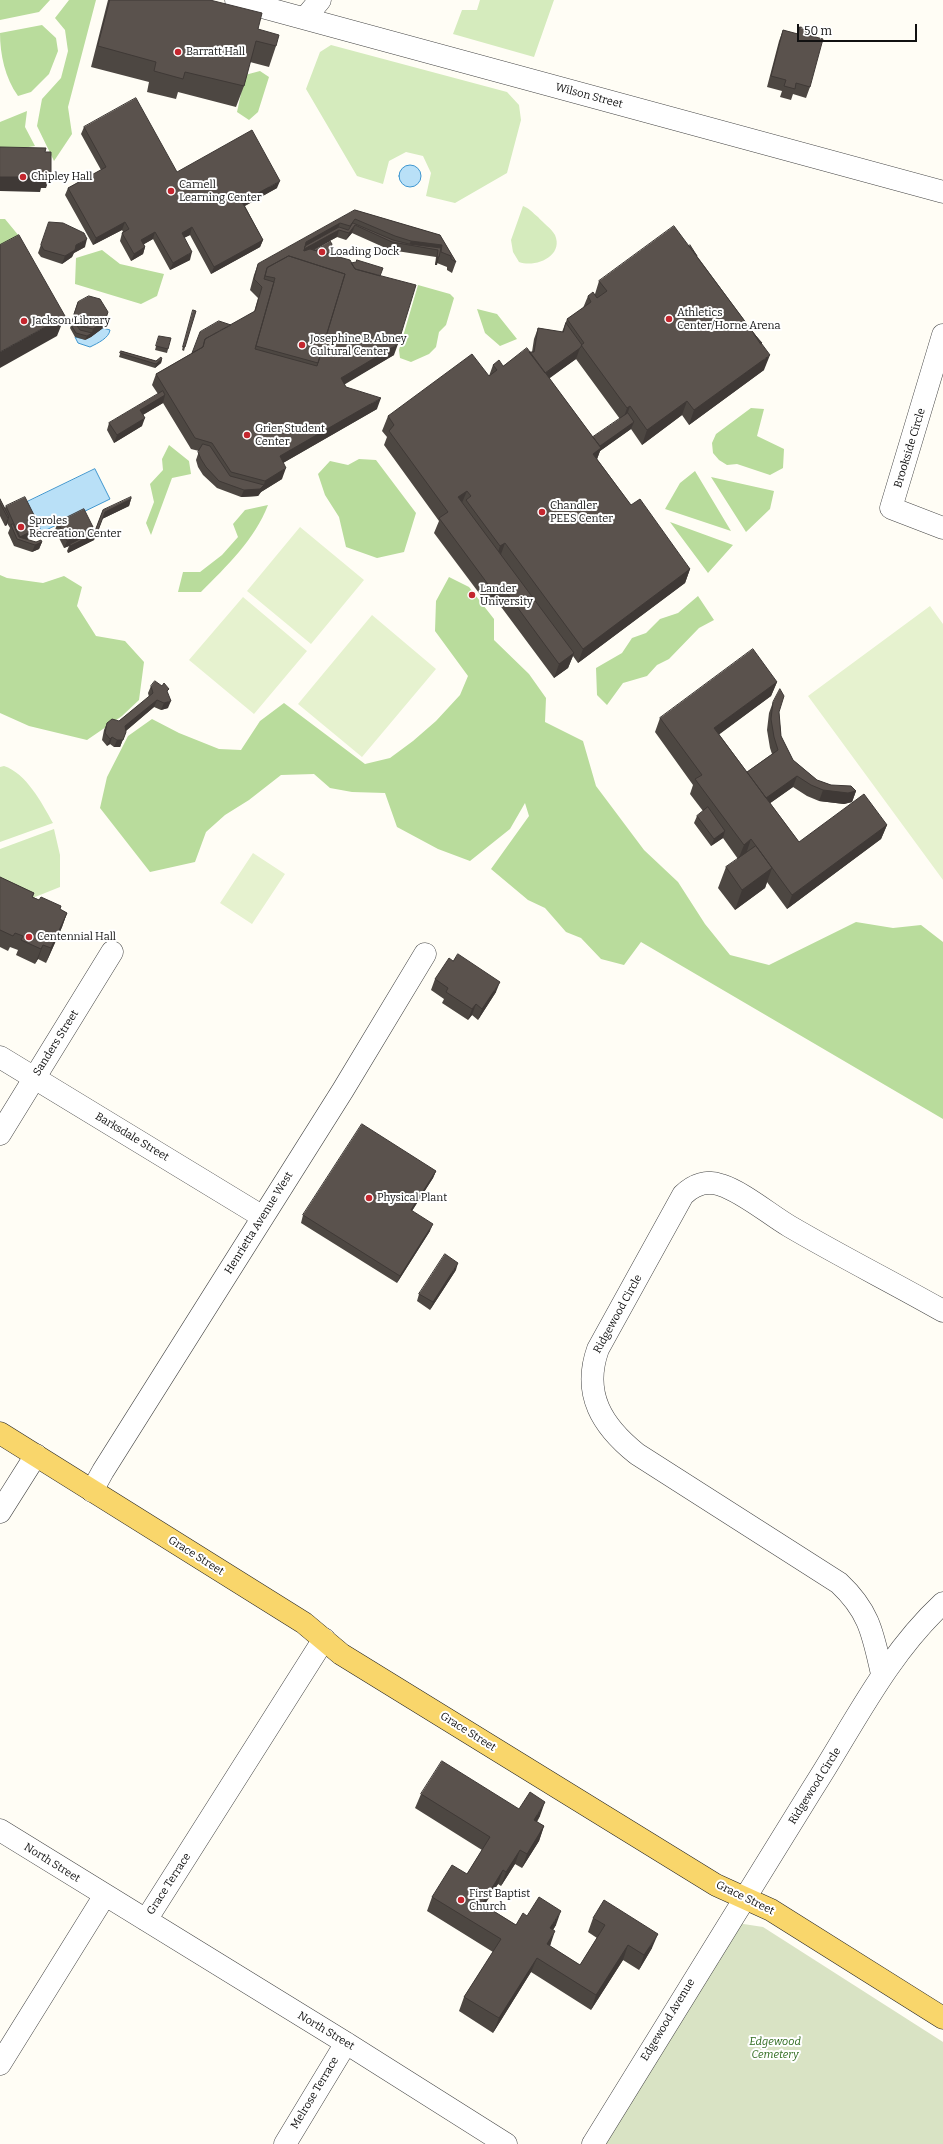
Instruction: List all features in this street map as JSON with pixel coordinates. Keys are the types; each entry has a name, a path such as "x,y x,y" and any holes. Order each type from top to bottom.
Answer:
{"main road":[{"name":"Grace Street","path":"0,1433 304,1623 341,1654 716,1885 771,1910 943,2018"}],"street":[{"name":"Wilson Street","path":"236,0 305,9 943,192"},
{"path":"305,9 320,0"},
{"name":"Brookside Circle","path":"943,335 891,508 943,528"},
{"name":"Sanders Street","path":"0,1134 112,952"},
{"name":"Henrietta Avenue West","path":"92,1491 425,954"},
{"name":"Barksdale Street","path":"0,1057 263,1217"},
{"name":"Ridgewood Circle","path":"882,1674 868,1621 853,1596 839,1583 637,1454 624,1444 609,1427 597,1405 592,1390 592,1364 598,1349 683,1195 691,1187 705,1183 714,1183 728,1188 789,1226 943,1312"},
{"path":"0,1512 36,1455"},
{"name":"Ridgewood Circle","path":"744,1898 842,1744 882,1674 904,1646 943,1603"},
{"name":"Grace Terrace","path":"105,1895 146,1920 324,1639"},
{"name":"North Street","path":"0,1830 105,1895"},
{"path":"0,2064 105,1895"},
{"name":"Edgewood Avenue","path":"593,2144 744,1898"},
{"name":"North Street","path":"146,1920 346,2043 506,2144"},
{"name":"Melrose Terrace","path":"285,2144 346,2043"}],"green space":[{"path":"0,0 50,0 39,12 0,20"},
{"path":"69,0 96,0 68,107 72,134 54,161 37,126 42,99 61,78 68,51 65,30 55,18"},
{"path":"480,0 554,0 534,57 453,34 462,10 477,10"},
{"path":"42,25 56,38 58,51 49,74 31,92 18,96 13,89 4,66 0,33"},
{"path":"331,45 507,92 519,105 521,120 507,173 455,203 426,196 431,173 423,156 406,152 389,161 383,184 357,176 306,89 320,52"},
{"path":"260,71 269,77 258,112 249,120 237,112 245,75"},
{"path":"27,111 25,127 35,146 16,149 0,148 0,122"},
{"path":"523,206 538,217 555,235 557,242 556,249 547,259 540,262 519,262 513,252 511,240"},
{"path":"0,219 5,219 19,236 0,255"},
{"path":"102,250 120,264 164,274 157,296 141,304 75,284 76,258"},
{"path":"418,285 450,294 454,298 446,325 439,332 436,347 429,354 411,362 400,358 399,350"},
{"path":"477,309 497,314 517,339 500,346 485,333"},
{"path":"751,408 764,409 757,436 784,449 783,468 770,475 737,464 727,465 719,460 713,453 712,443 716,434"},
{"path":"169,445 189,461 191,474 172,478 151,535 146,523 154,502 150,484 163,470 162,459"},
{"path":"359,459 376,460 416,513 404,552 377,558 346,547 339,517 325,495 318,474 330,461 348,465"},
{"path":"695,471 731,531 665,509 680,483"},
{"path":"711,477 774,491 770,509 746,532"},
{"path":"268,505 248,541 201,592 178,592 183,572 200,572 222,555 238,537 233,524 245,510"},
{"path":"670,522 733,545 708,573"},
{"path":"300,527 364,580 311,644 247,591"},
{"path":"0,575 7,578 43,583 64,576 82,587 77,606 96,636 125,641 144,662 139,700 122,716 87,740 29,726 0,713"},
{"path":"449,577 469,587 494,619 494,640 529,674 546,698 545,722 583,741 596,786 644,850 678,882 705,924 730,955 769,965 856,922 893,928 921,925 943,942 943,1119 641,942 624,965 601,959 581,938 566,932 545,908 528,900 491,869 529,816 525,803 510,829 470,861 438,849 397,827 385,793 352,792 330,788 314,774 281,775 249,800 225,815 206,832 195,862 150,872 100,808 107,777 128,736 152,719 179,733 219,749 241,750 260,721 284,703 365,764 390,758 436,721 460,695 468,676 435,631 436,601"},
{"path":"698,596 714,620 699,628 669,659 657,665 647,676 623,683 607,705 597,695 596,668 622,653 632,638 646,633 660,619 678,613"},
{"path":"243,597 307,651 254,714 189,660"},
{"path":"930,606 943,624 943,880 808,696"},
{"path":"372,615 436,669 362,757 298,704"},
{"path":"4,766 19,775 33,790 53,823 0,842 0,767"},
{"path":"54,829 60,855 60,887 30,899 0,885 0,849"},
{"path":"253,853 285,874 252,924 220,903"},
{"name":"Edgewood Cemetery","path":"737,1923 763,1927 943,2042 943,2144 604,2144"}],"water":[{"path":"410,165 418,168 421,176 418,184 410,187 402,184 399,176 402,168"},
{"path":"103,328 110,330 108,335 103,340 90,347 78,343 75,337 85,339"},
{"path":"95,469 110,499 42,532 27,502"}],"building":[{"name":"Barratt Hall","path":"110,0 210,0 262,13 258,29 279,35 276,46 256,41 244,86 185,72 183,79 154,71 156,62 98,46"},
{"path":"800,27 810,29 808,35 823,39 810,87 796,83 795,89 784,86 786,80 771,76 783,30 798,34"},
{"name":"Carnell Learning Center","path":"136,98 177,172 252,130 280,181 242,202 263,240 214,267 192,227 182,233 192,252 173,263 155,232 141,240 145,247 134,254 122,233 129,229 125,222 96,238 68,188 106,167 84,127"},
{"path":"0,147 46,148 45,152 51,152 51,174 45,174 45,177 0,177"},
{"name":"Josephine B. Abney Cultural Center","path":"355,210 440,235 456,262 451,259 451,256 441,252 442,245 411,241 355,219 350,226 340,223 306,242 304,251 310,249 350,260 355,269 416,285 398,344 341,378 346,387 381,398 280,456 286,468 265,481 231,472 212,443 195,438 156,374 203,347 205,339 255,311 262,287 254,279 258,264","holes":["289,256 345,274 317,366 255,349 274,282 264,279 267,268"]},
{"path":"49,222 63,223 84,233 87,239 76,245 75,250 65,256 44,250 41,245"},
{"path":"353,223 393,240 409,244 441,248 439,257 437,257 438,250 392,242 355,225 349,233 339,230 306,248 304,251 305,246 339,227 348,230"},
{"name":"Athletics Center/Horne Arena","path":"674,226 770,355 694,410 687,401 647,430 630,406 627,408 581,345 584,343 567,319 591,302 588,296 593,292 597,298 607,291 599,281"},
{"name":"Jackson Library","path":"19,235 65,316 0,352 0,245"},
{"path":"330,241 332,244 329,254 314,250"},
{"path":"289,256 345,274 318,363 256,346 275,278 265,276 267,268"},
{"path":"357,260 383,268 380,276 355,269 351,263 356,262"},
{"path":"89,296 100,299 108,312 105,321 93,329 81,326 74,314 78,302"},
{"path":"193,310 196,311 185,347 183,347"},
{"path":"73,320 80,330 92,333 87,336 76,333 71,325"},
{"path":"219,321 231,325 205,339 203,347 192,353 200,332"},
{"path":"566,323 582,345 545,373 529,352 534,352 538,328 563,332"},
{"path":"159,336 171,338 168,349 156,346"},
{"path":"527,348 601,448 593,454 631,505 640,499 690,569 583,649 505,543 500,546 466,500 471,496 467,491 458,497 574,653 559,664 501,585 493,591 439,518 448,512 389,431 394,425 388,416 472,354 489,376 497,370 493,365 499,360 503,366"},
{"path":"121,351 156,361 161,357 162,359 156,364 120,353"},
{"path":"163,391 165,395 140,410 145,418 117,435 109,423"},
{"path":"628,413 634,422 600,446 593,437"},
{"path":"203,444 210,446 230,476 264,485 260,489 244,490 219,481 201,459 198,452"},
{"name":"Sproles Recreation Center","path":"25,497 40,527 20,537 6,506"},
{"path":"131,497 131,499 105,512 97,533 70,546 70,544 95,531 103,510"},
{"path":"0,499 9,517 8,518 0,503"},
{"path":"84,509 93,527 67,541 58,522"},
{"path":"13,524 19,537 36,542 41,540 42,542 35,545 17,539 11,525"},
{"path":"753,649 777,682 714,728 799,842 864,794 887,825 792,895 751,839 744,845 695,779 702,775 660,718"},
{"path":"155,681 162,686 164,683 169,689 167,691 171,701 164,703 157,700 125,726 126,732 123,740 117,740 112,737 110,739 105,733 107,723 112,719 119,721 153,693 151,686"},
{"path":"780,689 784,696 779,712 781,736 793,760 817,780 831,785 851,786 856,791 848,793 823,790 811,785 797,776 766,798 747,772 778,750 771,719 773,702"},
{"path":"708,807 725,831 714,839 697,816"},
{"path":"756,846 772,868 742,890 726,867"},
{"name":"Centennial Hall","path":"0,877 34,893 32,897 39,900 41,897 61,906 60,909 67,913 51,948 43,945 41,949 21,940 23,936 15,933 13,936 0,930"},
{"path":"458,954 500,982 482,1009 476,1004 472,1009 446,992 448,988 435,979 449,958 453,961"},
{"name":"Physical Plant","path":"362,1124 436,1171 411,1210 433,1224 400,1276 303,1215"},
{"path":"445,1254 458,1263 433,1302 419,1294"},
{"name":"First Baptist Church","path":"442,1761 519,1809 530,1792 545,1802 534,1820 544,1826 527,1854 520,1850 506,1872 503,1870 482,1904 516,1925 523,1913 527,1916 539,1897 561,1911 550,1928 555,1931 547,1944 580,1965 605,1925 593,1918 604,1900 658,1934 644,1955 628,1945 596,1995 537,1958 499,2018 464,1997 501,1939 432,1897 452,1865 467,1874 490,1837 421,1794"}],"place":[{"name":"Barratt Hall","path":"178,52"},
{"name":"Chipley Hall","path":"23,177"},
{"name":"Carnell Learning Center","path":"171,191"},
{"name":"Loading Dock","path":"322,252"},
{"name":"Athletics Center/Horne Arena","path":"669,319"},
{"name":"Jackson Library","path":"24,321"},
{"name":"Josephine B. Abney Cultural Center","path":"302,345"},
{"name":"Grier Student Center","path":"247,435"},
{"name":"Chandler PEES Center","path":"542,512"},
{"name":"Sproles Recreation Center","path":"21,527"},
{"name":"Lander University","path":"472,595"},
{"name":"Centennial Hall","path":"29,937"},
{"name":"Physical Plant","path":"369,1198"},
{"name":"First Baptist Church","path":"461,1900"}]}
